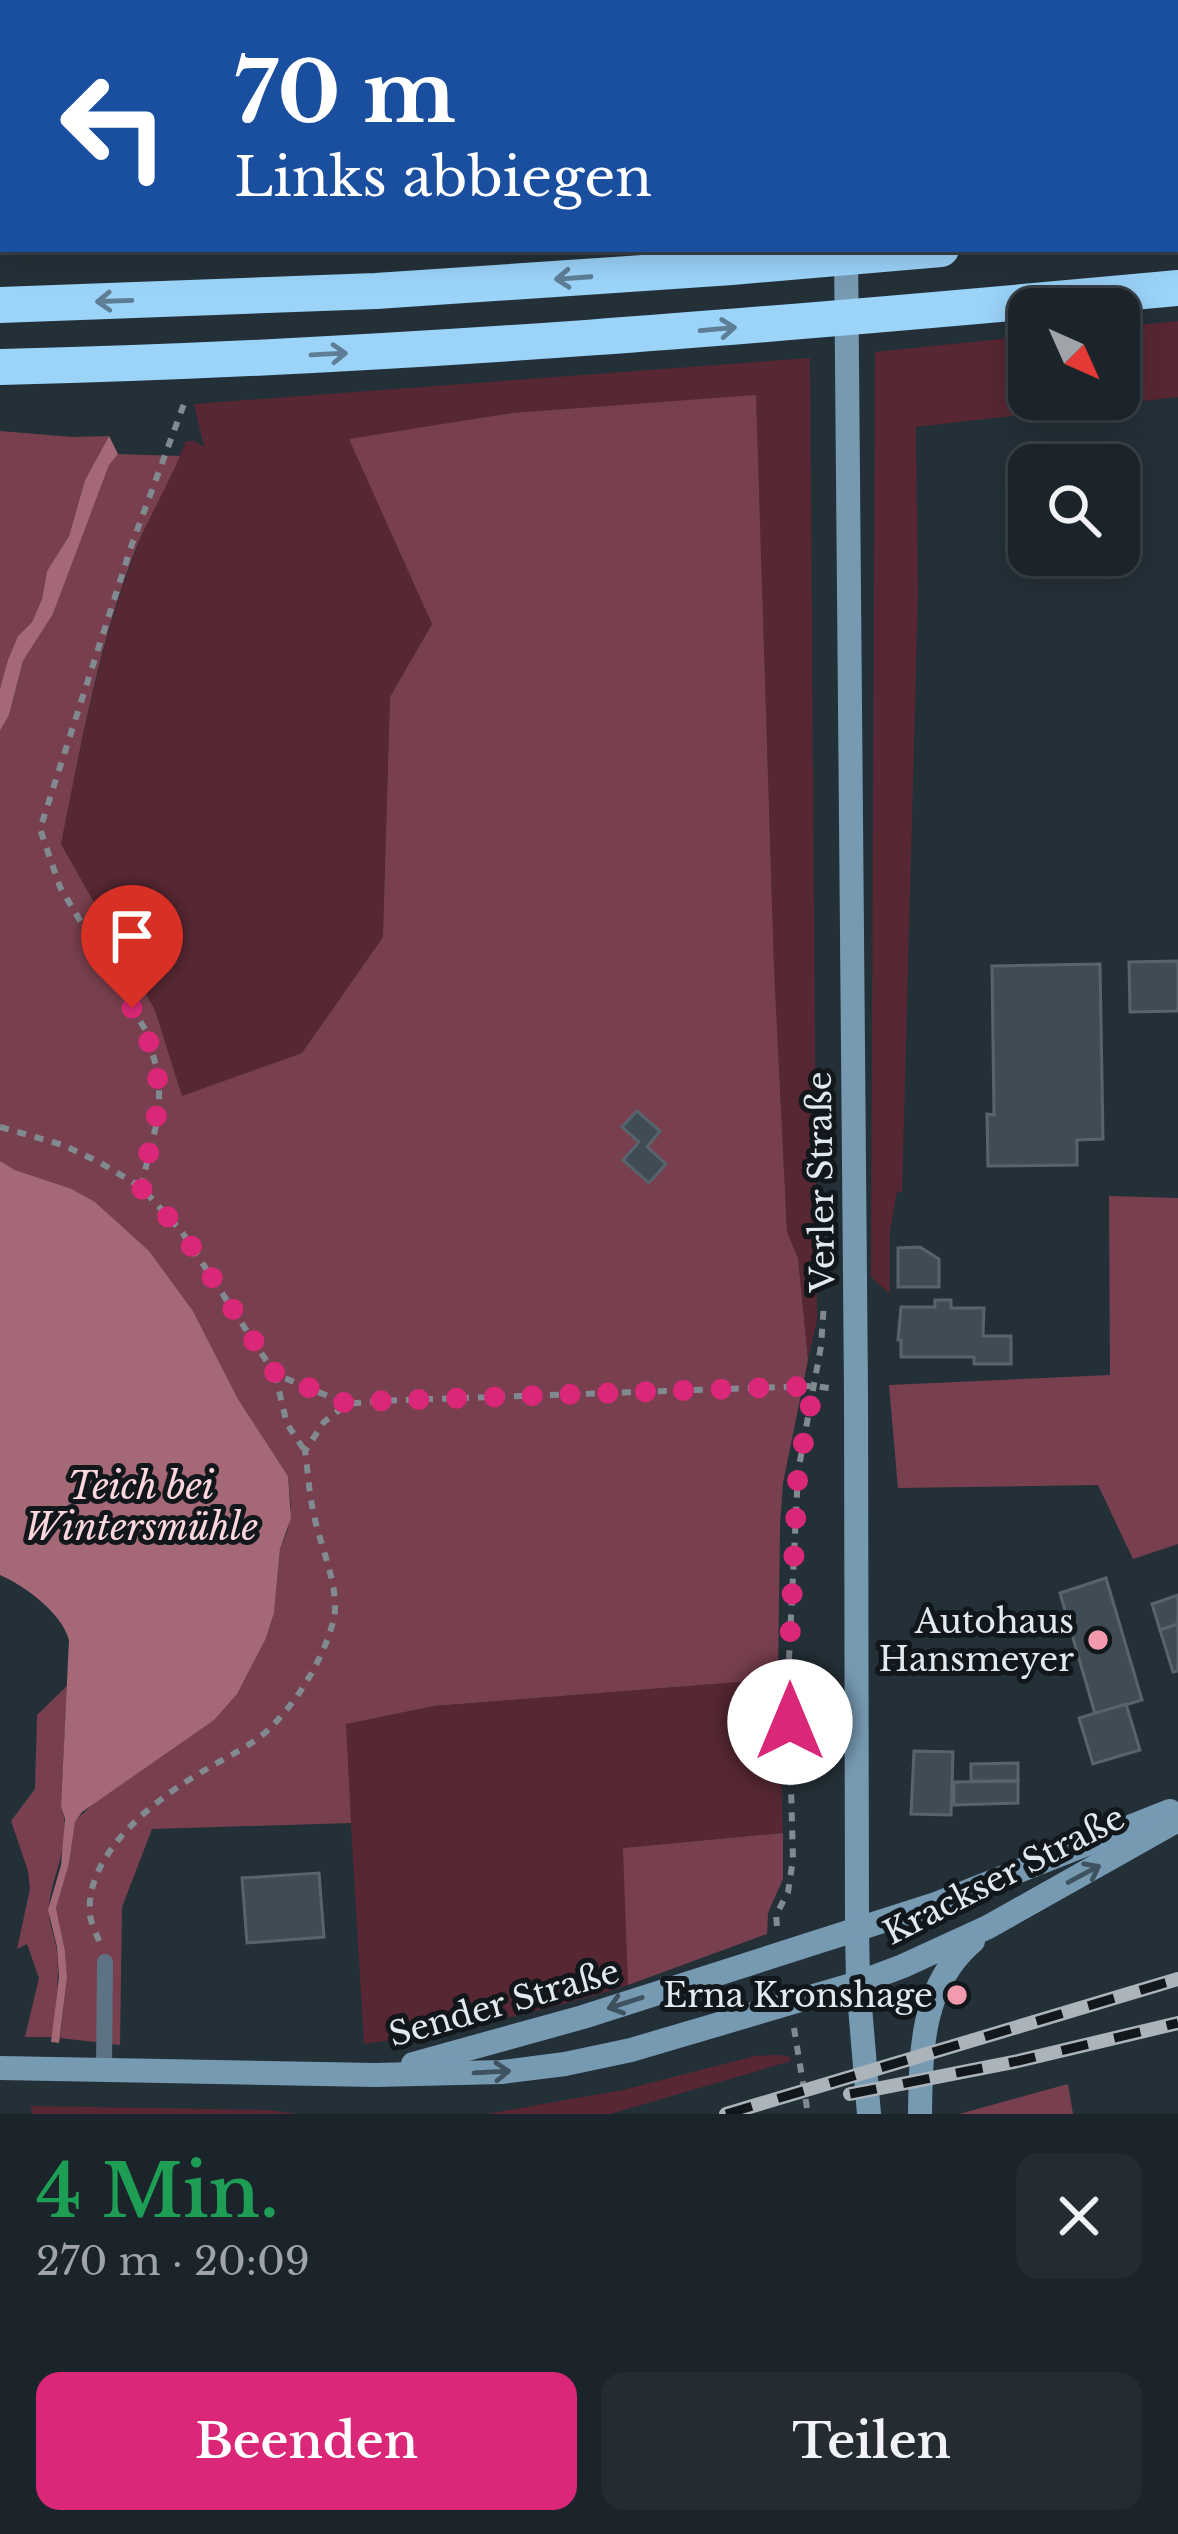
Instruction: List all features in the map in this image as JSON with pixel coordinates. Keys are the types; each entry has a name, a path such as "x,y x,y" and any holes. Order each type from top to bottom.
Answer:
{"highway":[{"path":"0,305 376,291 906,252"},
{"path":"0,367 472,347 1178,288"}],"street":[{"name":"Verler Straße","path":"846,252 856,1929 869,2114"},
{"name":"Krackser Straße","path":"856,1929 936,1904 1178,1808"},
{"name":"Krackser Straße","path":"858,1983 988,1927 1178,1820"},
{"path":"920,2114 922,2056 935,1990 958,1953 988,1927"},
{"name":"Sender Straße","path":"375,2075 583,2017 856,1929"},
{"name":"Sender Straße","path":"0,2068 375,2075 502,2072 631,2050 858,1983"}],"lane":[{"path":"104,2071 105,1962"}],"path":[{"path":"140,1187 159,1114 159,1076 146,1030 60,887 40,829 132,544 184,404"},
{"path":"0,1127 63,1145 98,1162 140,1187 182,1232 275,1373 286,1424 305,1451 313,1511 336,1598 335,1618 322,1654 268,1730 151,1806 122,1835 102,1865 92,1891 90,1915 105,1962"},
{"path":"275,1373 347,1404 814,1386 856,1392"},
{"path":"780,1954 776,1916 788,1892 793,1859 788,1679 798,1472 814,1386"},
{"path":"305,1451 324,1422 347,1404"},
{"path":"799,2060 808,2114"}],"shaded area":[{"path":"1178,321 1178,397 1140,401 1140,325"},
{"path":"1008,338 1008,416 916,427 918,593 902,1192 897,1192 890,1231 890,1294 871,1277 875,352"},
{"path":"810,358 817,1320 808,1360 798,1258 787,1232 756,396 512,413 350,440 432,624 390,697 383,937 302,1053 182,1097 155,1010 61,844 84,732 123,586 186,441 204,447 194,404"},
{"path":"756,395 787,1232 798,1258 808,1360 783,1483 778,1679 434,1706 346,1724 351,1823 152,1829 122,1907 120,2045 60,2038 67,1978 56,1908 75,1821 266,1638 291,1507 288,1476 238,1399 193,1311 149,1252 95,1202 0,1161 0,731 23,661 53,614 109,464 118,454 180,456 136,548 111,620 61,844 155,1010 182,1096 302,1053 383,937 390,697 432,624 349,439 512,413"},
{"path":"0,431 109,436 85,480 69,536 47,571 42,599 32,622 18,636 0,689"},
{"path":"1109,1196 1178,1198 1178,1544 1133,1559 1098,1485 898,1488 889,1385 1110,1375"},
{"path":"778,1679 783,1833 624,1848 628,1985 498,2020 364,2044 345,1724 434,1706"},
{"path":"67,1686 61,1805 65,1832 49,1912 58,1964 52,2037 25,2037 39,1978 27,1944 17,1949 30,1889 11,1821 35,1789 37,1715"},
{"path":"783,1833 783,1879 768,1913 767,1934 628,1985 623,1848"},
{"path":"779,2055 791,2061 610,2114 487,2114 623,2090 755,2056"},
{"path":"1068,2084 1073,2114 959,2114"},
{"path":"31,2106 269,2110 297,2114 32,2114"}],"water":[{"path":"109,436 118,454 109,465 53,614 23,661 0,731 0,689 8,660 18,636 32,622 47,571 69,536 85,480"},
{"name":"Teich bei Wintersmühle","path":"0,1161 95,1202 149,1251 193,1311 238,1399 288,1476 291,1518 280,1549 274,1613 237,1694 214,1720 82,1812 75,1822 56,1908 67,1978 59,2043 51,2042 59,1977 48,1910 61,1865 65,1819 61,1806 69,1640 41,1601 0,1575"}],"building":[{"path":"1178,961 1178,1011 1130,1012 1129,962"},
{"path":"1100,964 1103,1139 1077,1140 1077,1165 988,1166 987,1114 994,1115 992,966"},
{"path":"637,1111 660,1131 647,1147 666,1164 649,1183 623,1160 639,1142 622,1127"},
{"path":"920,1247 939,1259 939,1287 898,1287 898,1248"},
{"path":"935,1300 951,1300 951,1308 984,1308 983,1336 1011,1336 1011,1364 974,1364 974,1357 901,1357 901,1307 935,1307"},
{"path":"1106,1578 1142,1700 1095,1714 1060,1593"},
{"path":"1178,1595 1178,1624 1160,1630 1152,1604"},
{"path":"1178,1624 1178,1671 1173,1672 1160,1630"},
{"path":"1126,1704 1140,1750 1093,1764 1079,1718"},
{"path":"914,1751 953,1752 951,1815 911,1814"},
{"path":"1018,1763 1018,1781 971,1781 971,1764"},
{"path":"1018,1781 1018,1803 954,1805 954,1782"},
{"path":"319,1873 324,1937 247,1943 242,1878"}],"railway":[{"path":"726,2114 1178,1979"},
{"path":"850,2094 1178,2023"}],"place":[{"name":"Autohaus Hansmeyer","path":"1098,1640"},
{"name":"Erna Kronshage","path":"957,1995"}],"route":[{"path":"132,1008 146,1030 159,1076 159,1114 140,1187 182,1232 275,1373 347,1404 814,1386 798,1472 790,1722"}]}
